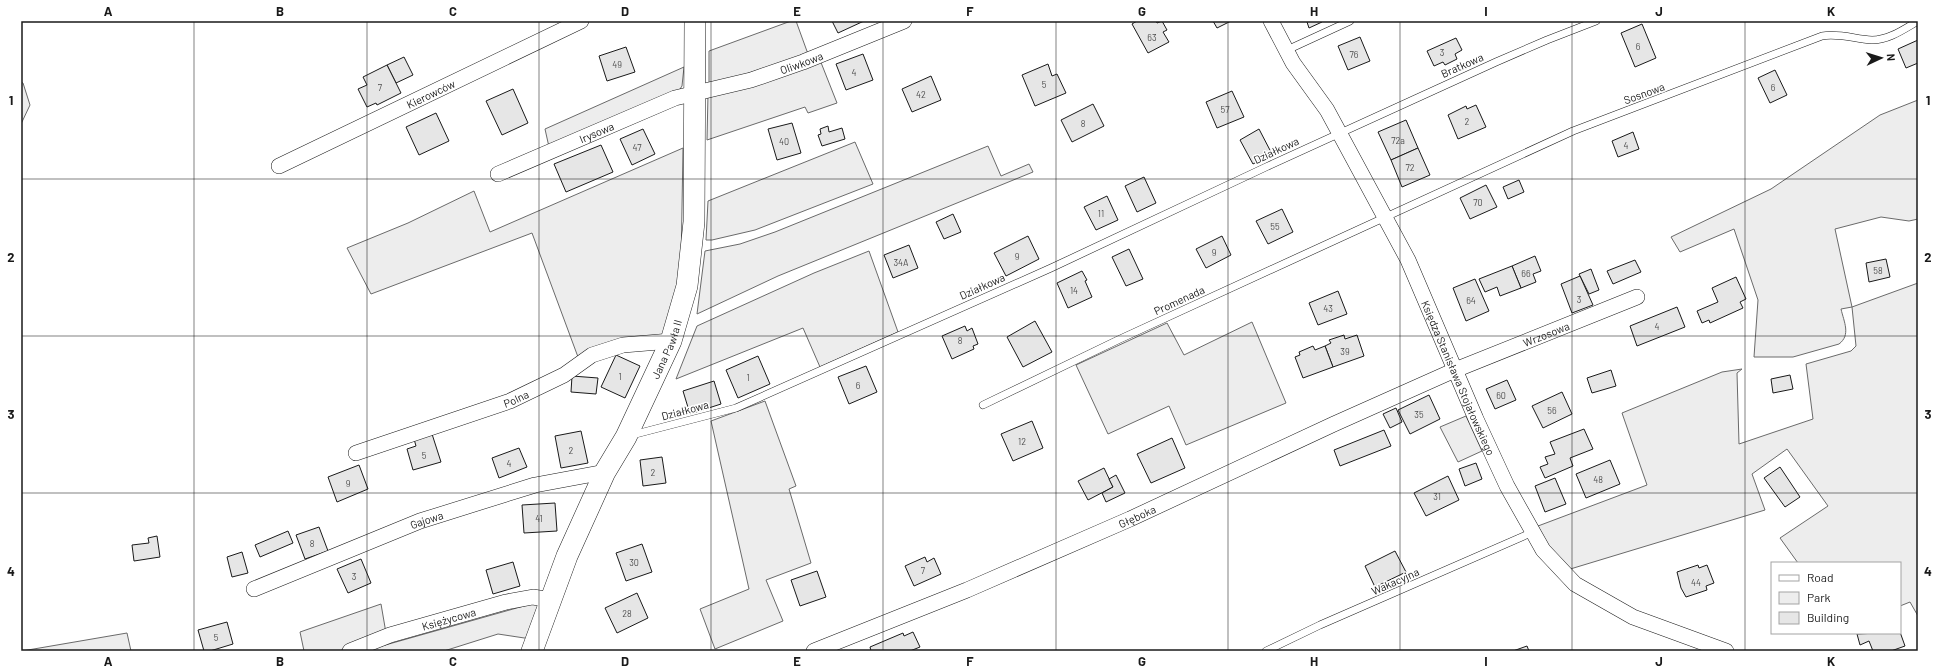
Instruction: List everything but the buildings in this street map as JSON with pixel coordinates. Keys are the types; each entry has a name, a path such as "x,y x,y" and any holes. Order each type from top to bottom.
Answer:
{"street":[{"name":"Kierowców","path":"279,166 581,21"},
{"name":"Jana Pawła II","path":"532,651 567,556 605,472 626,437 671,341 687,286 694,222 695,21"},
{"name":"Oliwkowa","path":"695,93 751,80 804,62 904,21"},
{"name":"Księdza Stanisława Stojałowskiego","path":"1272,21 1293,63 1327,110 1408,260 1507,486 1543,550 1575,584 1633,618 1726,651"},
{"name":"Irysowa","path":"498,174 675,98 695,93"},
{"name":"Wrzosowa","path":"1455,370 1637,297"},
{"name":"Polna","path":"356,453 510,401 564,375 592,355 623,345 671,341"},
{"name":"Głęboka","path":"814,651 968,590 1130,519 1334,424 1455,370"},
{"name":"Gajowa","path":"254,588 420,521 535,485 605,472"},
{"name":"Księżycowa","path":"350,651 390,635 506,602 533,597 551,600"}],"lane":[{"path":"1287,50 1350,21"},
{"name":"Bratkowa","path":"1340,133 1547,40 1596,21"},
{"name":"Sosnowa","path":"1385,217 1573,131 1822,36 1834,34 1847,38 1873,40 1886,38 1918,21"},
{"name":"Działkowa","path":"626,437 736,408 1051,268 1340,133"},
{"name":"Promenada","path":"983,405 1120,339 1385,217"},
{"name":"Wakacyjna","path":"1266,651 1320,625 1533,532"}],"green space":[{"path":"791,21 796,21 808,54 709,86 709,51"},
{"path":"820,60 837,103 808,113 805,107 707,140 708,94"},
{"path":"684,67 682,86 678,92 549,147 545,129"},
{"path":"21,82 23,83 30,105 21,124"},
{"path":"1918,100 1918,219 1909,221 1881,217 1835,229 1852,307 1841,309 1846,332 1845,337 1839,344 1793,357 1754,357 1758,300 1734,229 1680,252 1671,237 1771,189 1880,115"},
{"path":"855,142 873,184 755,230 706,240 708,201"},
{"path":"988,146 1001,176 1029,164 1033,172 778,276 697,314 705,251 740,244 775,232"},
{"path":"683,148 681,268 665,338 578,357 532,233 371,294 347,248 408,223 474,191 490,232"},
{"path":"869,251 898,332 820,367 803,328 676,379 697,326 814,273"},
{"path":"1918,283 1918,616 1910,602 1901,606 1901,562 1797,562 1780,538 1828,506 1787,449 1752,474 1765,510 1567,570 1550,551 1538,526 1647,485 1622,413 1722,372 1742,369 1737,373 1739,444 1813,419 1806,364 1851,351 1856,346 1852,307"},
{"path":"1252,322 1286,403 1186,445 1169,406 1108,434 1076,365 1167,323 1184,355"},
{"path":"765,401 796,486 789,489 811,563 766,580 783,621 715,649 700,609 749,589 711,421"},
{"path":"1466,416 1482,451 1458,462 1440,427"},
{"path":"538,602 543,604 531,639 498,634 444,651 364,651"},
{"path":"381,604 386,633 339,651 304,651 300,632"},
{"path":"127,633 131,651 22,651"}]}
